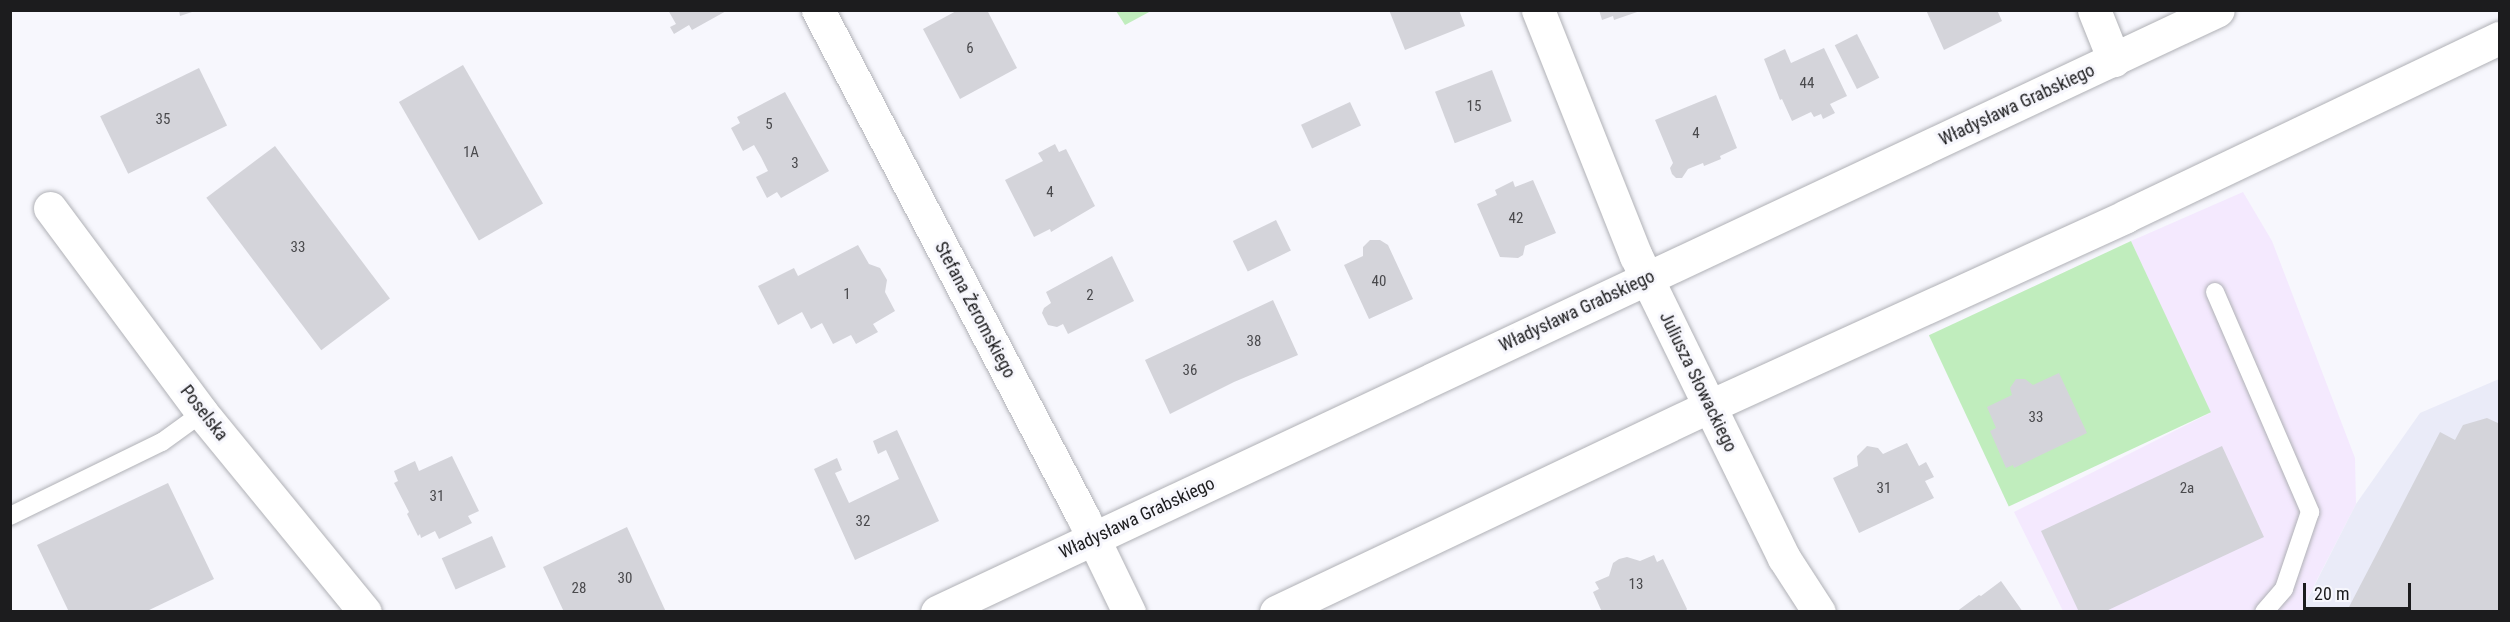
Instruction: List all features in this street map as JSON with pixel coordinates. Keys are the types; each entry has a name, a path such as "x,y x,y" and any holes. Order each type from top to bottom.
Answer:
{"street":[{"name":"Stefana Żeromskiego","path":"818,10 1129,612"},
{"name":"Juliusza Słowackiego","path":"1538,10 1636,256 1785,558 1819,612"},
{"path":"2094,10 2114,60"},
{"name":"Władysława Grabskiego","path":"937,612 2218,10"},
{"path":"1276,612 1710,406 2126,216 2499,38"},
{"name":"Poselska","path":"50,208 202,413 365,612"}],"lane":[{"path":"2216,292 2310,512 2284,589 2264,612"},
{"path":"10,516 162,442 202,413"}],"shaded area":[{"path":"2243,192 2272,241 2355,458 2356,504 2301,611 2063,611 2014,512 2210,413 2131,241"},
{"path":"2499,379 2499,611 2301,612 2356,504 2420,413"}],"green space":[{"path":"1116,11 1151,11 1125,25"},
{"path":"2131,241 2211,412 2009,507 1929,335"}],"building":[{"path":"179,10 195,10 195,11 180,16"},
{"path":"668,10 728,10 692,30 689,25 674,34 670,27 676,24"},
{"path":"958,10 987,10 1017,68 960,99 923,29"},
{"path":"1389,10 1459,10 1465,26 1405,50"},
{"path":"1599,10 1640,11 1614,20 1613,16 1602,20"},
{"path":"1926,10 1997,10 2002,21 1944,50"},
{"path":"1857,34 1879,78 1857,89 1835,45"},
{"path":"1824,48 1847,96 1830,104 1835,113 1823,119 1821,114 1814,117 1811,112 1792,121 1782,99 1780,100 1764,59 1785,49 1791,63"},
{"path":"463,65 543,204 479,241 399,102"},
{"path":"199,68 227,126 128,174 100,116"},
{"path":"1492,70 1512,121 1455,143 1435,92"},
{"path":"785,92 829,171 781,198 777,192 767,198 756,177 768,171 761,157 754,145 743,151 731,128 740,123 737,117"},
{"path":"1716,95 1737,148 1720,156 1721,159 1688,169 1682,178 1676,178 1672,174 1670,168 1673,163 1655,120"},
{"path":"1350,102 1361,126 1312,148 1301,125"},
{"path":"1055,144 1059,152 1066,149 1095,206 1051,232 1050,229 1034,237 1005,180 1043,161 1038,153"},
{"path":"275,146 390,299 321,350 206,198"},
{"path":"1533,180 1556,233 1525,246 1523,255 1518,258 1500,257 1477,204 1497,195 1495,190 1513,181 1515,187"},
{"path":"1276,220 1291,251 1248,272 1233,241"},
{"path":"1370,240 1380,240 1388,245 1413,299 1369,319 1344,265 1363,256 1363,247"},
{"path":"858,245 869,264 880,268 887,280 885,292 895,311 873,324 878,332 856,344 851,335 833,344 822,323 811,329 802,312 778,325 758,286 794,268 798,276"},
{"path":"1112,256 1134,301 1068,334 1063,324 1057,327 1048,325 1042,313 1044,308 1051,303 1046,292"},
{"path":"1273,300 1298,355 1234,382 1170,414 1145,360"},
{"path":"2059,373 2087,433 2014,468 2013,465 2006,468 1990,431 1996,428 1987,407 2012,395 2010,388 2016,379 2025,379 2033,385"},
{"path":"2487,418 2500,424 2500,612 2358,612 2349,607 2440,432 2455,440 2463,425"},
{"path":"897,430 939,521 855,560 814,469 837,458 842,470 835,473 849,503 899,479 886,450 878,454 873,441"},
{"path":"1907,443 1919,466 1926,462 1934,477 1925,481 1934,498 1859,533 1833,478 1858,466 1857,456 1867,446 1878,448 1883,454"},
{"path":"2222,446 2264,537 2104,612 2079,612 2041,531"},
{"path":"452,456 479,511 468,516 472,523 439,539 435,531 421,538 407,514 409,512 394,483 398,481 394,471 415,461 419,471"},
{"path":"168,483 214,579 145,612 69,612 37,545"},
{"path":"627,527 666,612 564,612 543,567"},
{"path":"492,536 506,567 456,589 442,558"},
{"path":"1654,555 1657,562 1663,559 1687,609 1685,612 1602,612 1593,592 1599,589 1595,582 1609,576 1613,563 1619,559 1627,557 1640,561"},
{"path":"2001,581 2023,612 1956,612 1979,595 1981,596"}]}
